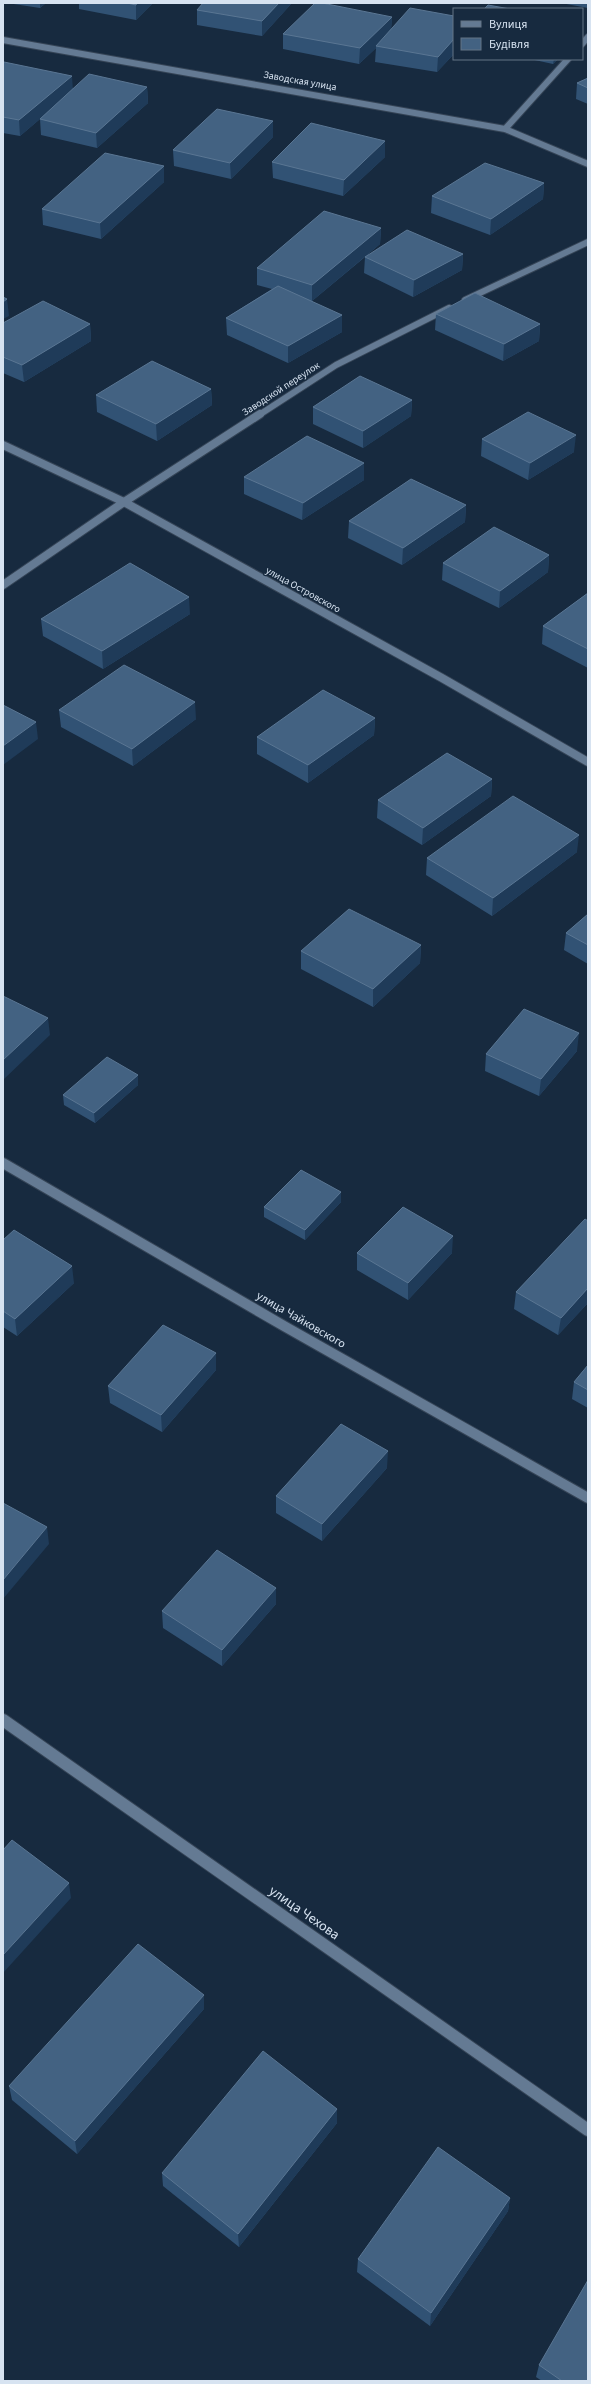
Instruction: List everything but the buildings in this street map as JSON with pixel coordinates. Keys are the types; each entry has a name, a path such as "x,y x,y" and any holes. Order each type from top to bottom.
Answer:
{"street":[{"name":"Заводская улица","path":"3,40 321,95 505,129 588,164"},
{"path":"505,129 567,60"},
{"name":"Заводской переулок","path":"3,585 124,502 336,365 457,304 588,242"},
{"name":"улица Островского","path":"3,445 124,502 442,678 588,762"},
{"name":"улица Чайковского","path":"3,1163 284,1326 588,1498"},
{"name":"улица Чехова","path":"3,1720 588,2130"}]}
